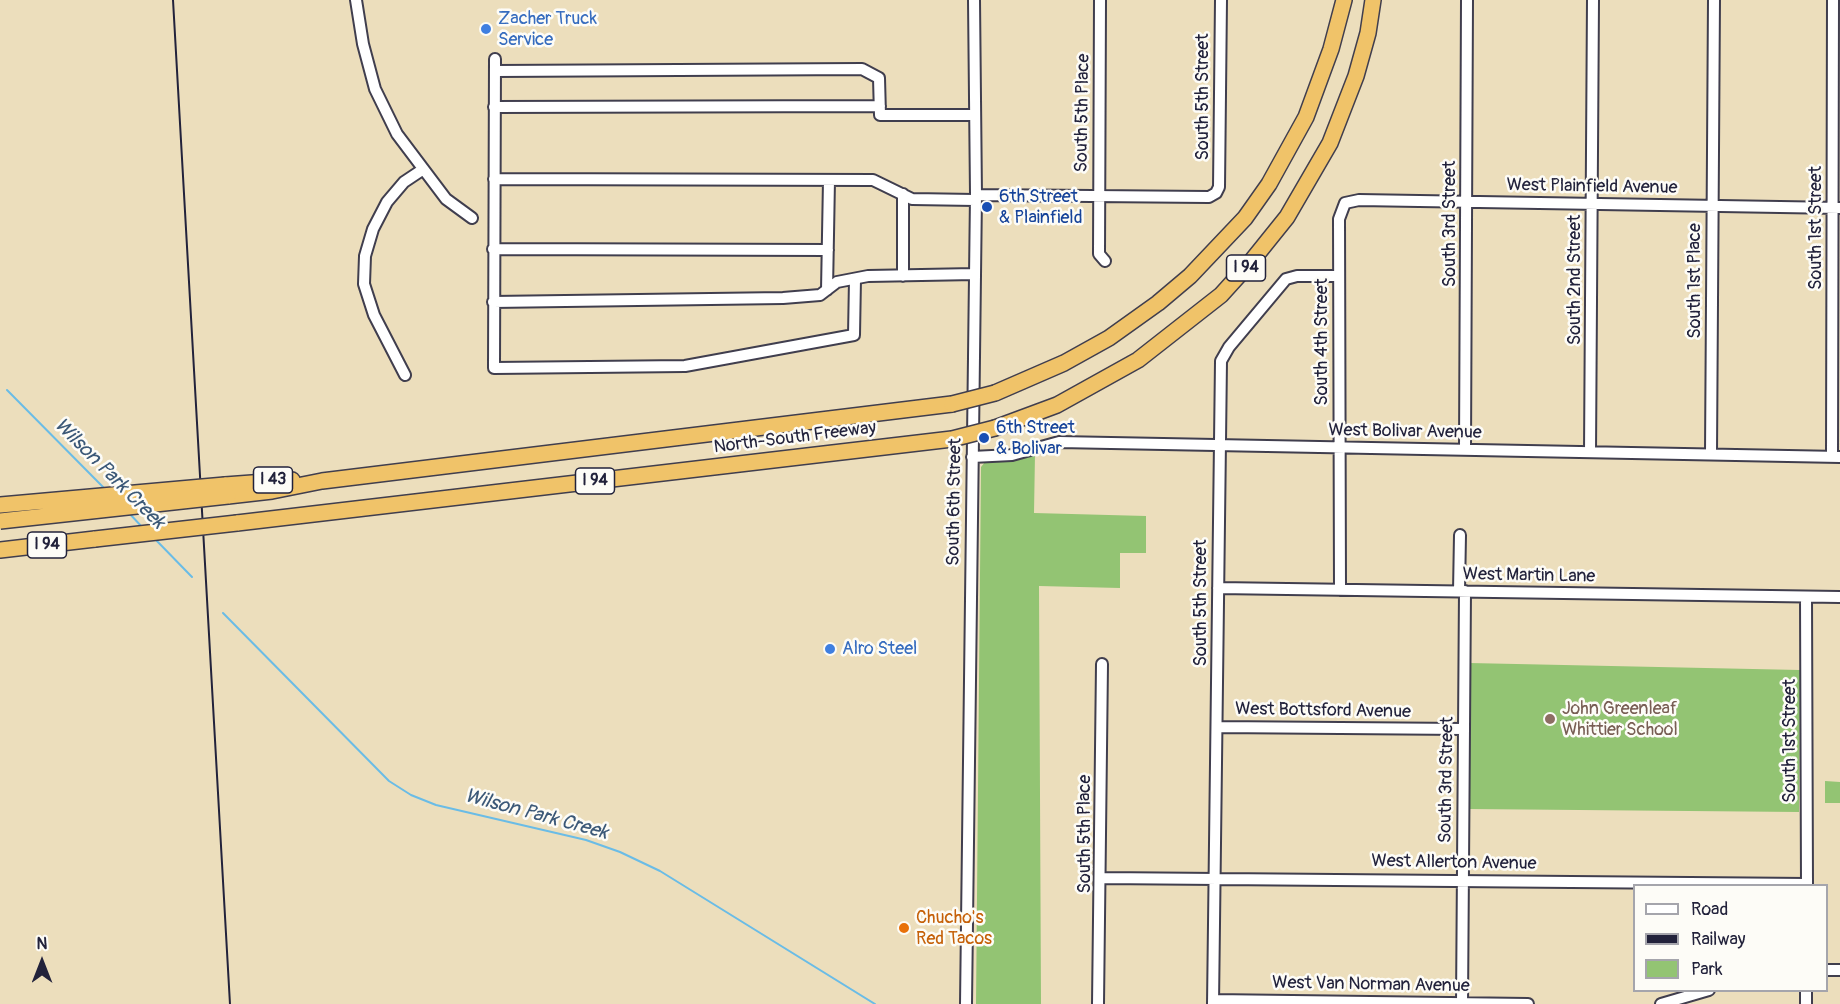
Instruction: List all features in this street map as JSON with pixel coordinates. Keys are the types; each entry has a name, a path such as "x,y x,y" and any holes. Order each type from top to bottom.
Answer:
{"highway":[{"path":"1332,0 1339,15"},
{"name":"North-South Freeway","path":"0,521 226,490 322,481 952,404 995,393 1064,363 1109,338 1158,303 1190,276 1229,235 1269,184 1306,117 1323,76 1344,0"},
{"name":"North-South Freeway","path":"0,550 952,439 995,428 1057,405 1138,360 1221,295 1287,217 1330,143 1356,76 1368,33 1373,0"},
{"path":"0,505 226,490"}],"street":[{"path":"356,0 363,44 375,89 397,134 446,199 472,218"},
{"name":"South 6th Street","path":"966,1004 976,198 974,0"},
{"name":"South 5th Place","path":"1100,0 1099,254 1105,261"},
{"name":"South 5th Street","path":"1098,196 1209,197 1216,193 1219,187 1221,0"},
{"name":"South 3rd Street","path":"1464,449 1467,0"},
{"name":"South 2nd Street","path":"1590,452 1593,0"},
{"name":"South 1st Place","path":"1711,454 1714,0"},
{"name":"South 1st Street","path":"1833,0 1836,457"},
{"path":"495,59 494,368 685,366 854,335 855,279"},
{"path":"495,71 862,69 879,78 880,116 975,115"},
{"path":"494,107 880,106"},
{"path":"405,375 374,315 364,284 365,256 373,229 387,202 404,182 422,170"},
{"path":"494,179 873,180 912,199 1098,196"},
{"path":"827,290 830,180"},
{"path":"903,194 903,276"},
{"name":"West Plainfield Avenue","path":"1344,203 1355,200 1836,208"},
{"name":"South 4th Street","path":"1340,590 1338,276 1339,213 1344,203"},
{"path":"493,249 828,250"},
{"path":"493,302 711,301 820,295 837,282 855,279 975,274"},
{"name":"South 5th Street","path":"1213,1002 1220,367 1229,347 1286,279 1297,276 1338,276"},
{"name":"West Bolivar Avenue","path":"972,457 1012,455 1059,442 1836,457"},
{"name":"South 3rd Street","path":"1460,535 1464,729 1462,1003"},
{"name":"West Martin Lane","path":"1218,588 1840,597"},
{"name":"South 1st Street","path":"1806,597 1807,884"},
{"name":"South 5th Place","path":"1098,1004 1102,664"},
{"name":"West Bottsford Avenue","path":"1217,726 1464,729"},
{"name":"West Allerton Avenue","path":"1101,878 1462,879 1750,884"},
{"path":"1661,1004 1702,992"},
{"name":"West Van Norman Avenue","path":"1213,1002 1528,1004"}],"green space":[{"path":"1035,454 1034,513 1146,516 1146,553 1120,553 1120,588 1039,586 1041,1004 976,1004 981,467 985,462 1011,461"},
{"path":"1469,663 1800,670 1799,812 1469,809"},
{"path":"1825,781 1840,782 1840,803 1825,803"}],"waterway":[{"name":"Wilson Park Creek","path":"7,390 105,489"},
{"name":"Wilson Park Creek","path":"128,512 143,528"},
{"name":"Wilson Park Creek","path":"154,538 192,577"},
{"name":"Wilson Park Creek","path":"223,613 389,781 411,795 436,805 586,840 620,852 660,871 875,1004"}],"railway":[{"path":"173,0 230,1004"}],"place":[{"name":"Zacher Truck Service","path":"486,29"},
{"name":"6th Street & Plainfield","path":"987,207"},
{"name":"6th Street & Bolivar","path":"984,438"},
{"name":"Alro Steel","path":"830,649"},
{"name":"John Greenleaf Whittier School","path":"1550,719"},
{"name":"Chucho's Red Tacos","path":"904,928"}]}
